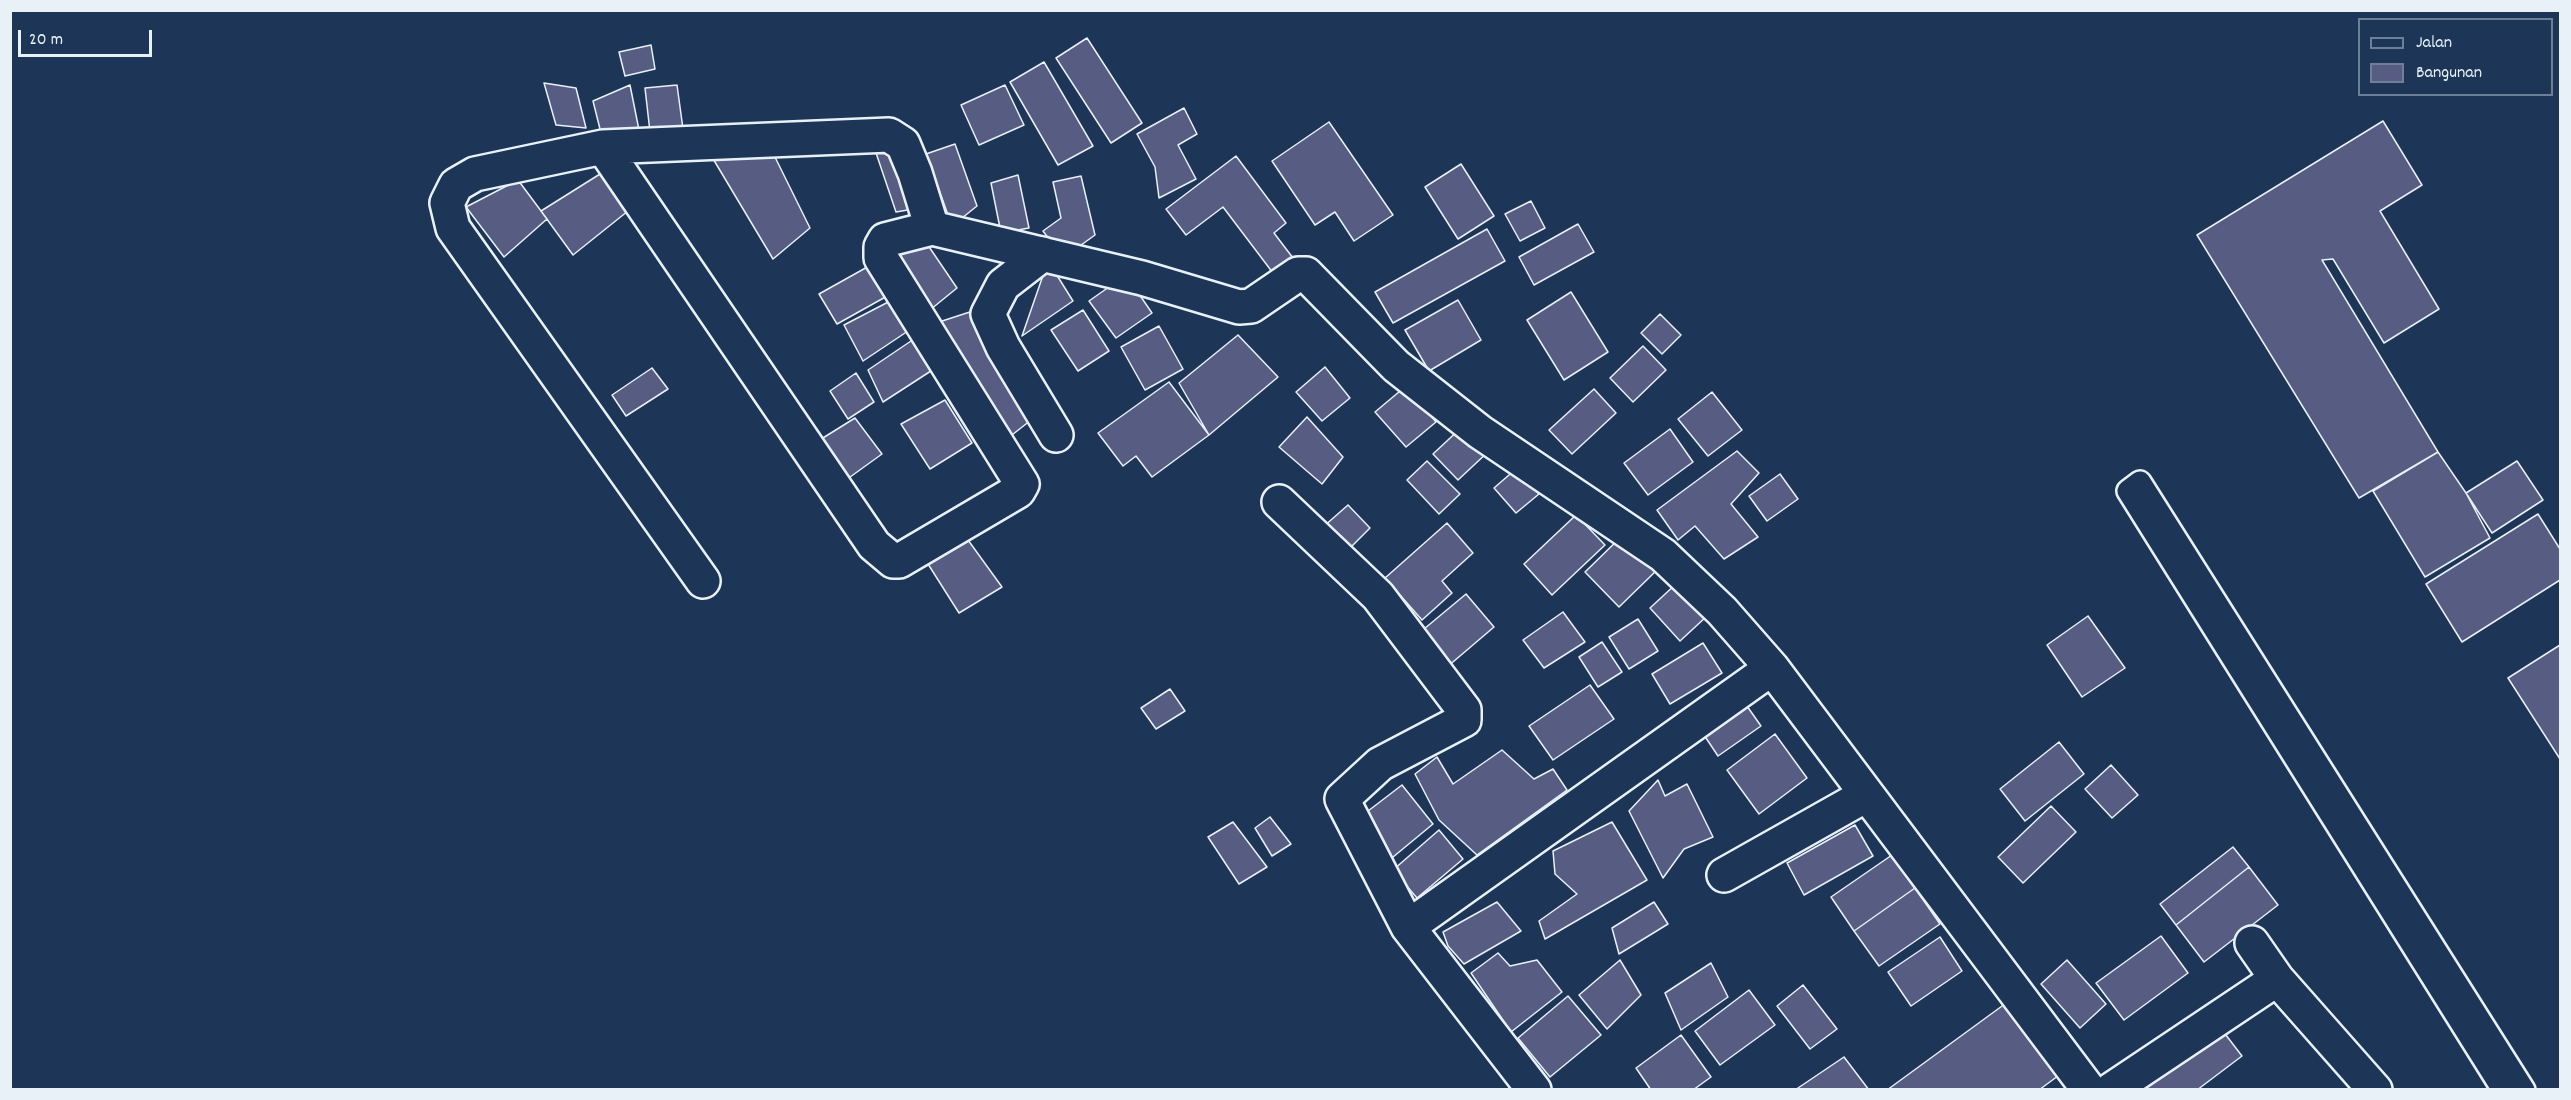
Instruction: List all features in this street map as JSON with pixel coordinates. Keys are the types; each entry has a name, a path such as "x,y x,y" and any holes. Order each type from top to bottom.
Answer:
{"street":[{"path":"703,581 453,228 447,203 456,186 475,174 603,147 889,135 903,144 915,173 932,228"},
{"path":"603,147 874,546 893,561 899,561 1018,492 1022,484 881,258 881,247 885,240 932,228 1142,278 1239,307 1251,306 1298,274 1306,274 1396,366 1433,396 1534,470 1663,555 1722,611 1772,669 2089,1089"},
{"path":"1043,254 1003,285 988,314 1003,347 1056,435"},
{"path":"1279,502 1378,596 1464,710 1464,720 1380,764 1342,799 1407,927 1534,1089"},
{"path":"1407,927 1772,669"},
{"path":"1724,875 1866,795"},
{"path":"2252,943 2277,979 2375,1089"},
{"path":"2111,1089 2277,979"}],"lane":[{"path":"2504,1089 2128,491 2139,482 2524,1089"}],"building":[{"path":"1087,38 1142,123 1111,143 1056,58"},
{"path":"651,45 655,69 625,76 619,52"},
{"path":"1044,62 1093,146 1058,165 1010,82"},
{"path":"544,83 576,88 586,128 556,125"},
{"path":"630,85 639,130 603,141 593,101"},
{"path":"677,85 683,129 650,132 645,88"},
{"path":"1005,85 1024,125 979,145 961,105"},
{"path":"1184,108 1197,134 1178,145 1196,179 1159,198 1155,167 1137,134"},
{"path":"2383,121 2422,185 2380,211 2439,309 2384,343 2333,259 2322,260 2438,452 2359,498 2197,235"},
{"path":"1329,122 1393,215 1354,241 1335,212 1315,225 1272,161"},
{"path":"955,144 977,206 952,226 926,154"},
{"path":"902,146 925,207 896,212 874,147"},
{"path":"706,147 771,149 810,228 773,259"},
{"path":"1236,156 1286,223 1274,233 1293,258 1273,273 1223,207 1186,235 1166,209"},
{"path":"1461,164 1494,216 1458,239 1425,187"},
{"path":"600,174 628,211 573,255 541,211"},
{"path":"1018,175 1029,228 1001,233 991,183"},
{"path":"1081,176 1095,235 1063,258 1043,231 1061,218 1053,182"},
{"path":"518,180 547,219 504,257 466,207"},
{"path":"1531,201 1545,228 1520,241 1505,214"},
{"path":"1578,224 1594,252 1534,285 1519,257"},
{"path":"1487,229 1505,261 1393,323 1375,292"},
{"path":"919,232 957,288 925,314 886,253"},
{"path":"878,261 889,295 837,324 819,294"},
{"path":"1048,261 1073,301 1022,336"},
{"path":"1126,275 1152,313 1116,338 1089,301"},
{"path":"1571,292 1608,352 1564,380 1527,320"},
{"path":"894,299 911,329 863,361 844,325"},
{"path":"1458,300 1481,340 1429,371 1405,330"},
{"path":"979,309 1040,413 1003,442 936,323"},
{"path":"1083,310 1109,351 1078,371 1051,330"},
{"path":"1660,314 1681,335 1662,354 1641,333"},
{"path":"1159,326 1183,369 1145,390 1121,347"},
{"path":"1238,335 1278,377 1209,435 1179,383"},
{"path":"914,339 934,369 883,402 868,370"},
{"path":"1643,346 1666,370 1633,402 1610,378"},
{"path":"1325,367 1350,398 1322,421 1296,392"},
{"path":"652,368 668,389 626,416 612,395"},
{"path":"856,373 874,402 848,419 830,391"},
{"path":"1169,382 1209,435 1152,477 1136,456 1123,466 1098,433"},
{"path":"1406,386 1436,422 1406,447 1375,412"},
{"path":"1594,389 1616,413 1572,454 1549,430"},
{"path":"1712,392 1742,430 1708,456 1678,419"},
{"path":"945,400 972,443 930,469 901,424"},
{"path":"1307,417 1343,457 1322,484 1279,447"},
{"path":"855,418 882,454 839,485 810,446"},
{"path":"1464,425 1489,451 1458,480 1433,454"},
{"path":"1670,429 1693,462 1648,495 1624,463"},
{"path":"1737,451 1759,473 1731,504 1758,537 1724,559 1695,526 1678,540 1657,510"},
{"path":"2438,452 2466,493 2490,538 2425,577 2373,491"},
{"path":"1427,461 1460,494 1439,514 1407,480"},
{"path":"2517,461 2543,500 2492,533 2466,493"},
{"path":"1517,468 1539,494 1516,513 1494,488"},
{"path":"1780,474 1798,499 1767,521 1749,496"},
{"path":"1348,505 1370,528 1346,552 1323,527"},
{"path":"2538,514 2560,549 2560,580 2462,642 2426,584"},
{"path":"1576,515 1605,545 1552,595 1524,564"},
{"path":"1447,523 1473,553 1442,581 1452,593 1422,620 1385,578"},
{"path":"1624,534 1658,569 1619,607 1585,572"},
{"path":"968,540 1002,587 959,613 928,564"},
{"path":"1677,583 1707,616 1680,641 1650,608"},
{"path":"1466,594 1494,627 1440,673 1412,639"},
{"path":"1563,612 1585,642 1544,668 1523,640"},
{"path":"2088,616 2125,668 2082,697 2047,645"},
{"path":"1638,619 1658,651 1629,669 1609,637"},
{"path":"1602,642 1622,672 1598,687 1579,657"},
{"path":"1703,643 1722,673 1670,704 1652,674"},
{"path":"2560,645 2560,759 2508,678"},
{"path":"1590,685 1614,719 1553,760 1529,726"},
{"path":"1170,689 1185,711 1156,729 1141,708"},
{"path":"1742,699 1761,726 1718,756 1700,729"},
{"path":"1775,734 1807,778 1759,814 1727,770"},
{"path":"2059,742 2084,774 2025,821 2000,789"},
{"path":"1502,750 1534,779 1553,769 1567,790 1477,855 1439,820 1415,774 1437,757 1453,784"},
{"path":"2111,765 2138,795 2112,818 2085,789"},
{"path":"1658,780 1665,796 1687,784 1713,837 1684,849 1663,878 1629,811"},
{"path":"1402,785 1433,824 1387,862 1355,821"},
{"path":"2051,806 2076,832 2023,883 1998,857"},
{"path":"1270,817 1291,844 1272,856 1255,828"},
{"path":"1233,822 1267,867 1239,884 1208,837"},
{"path":"1612,822 1647,880 1545,939 1539,921 1577,894 1555,874 1553,851"},
{"path":"1855,825 1873,856 1804,895 1787,863"},
{"path":"1439,830 1463,859 1417,898 1393,870"},
{"path":"2233,847 2249,867 2176,925 2160,904"},
{"path":"1892,855 1915,888 1854,931 1831,897"},
{"path":"2249,867 2278,905 2204,962 2176,925"},
{"path":"1915,888 1940,924 1879,966 1854,931"},
{"path":"1497,902 1521,931 1464,964 1448,946 1443,932"},
{"path":"1654,902 1668,924 1619,954 1612,928"},
{"path":"2161,936 2188,973 2124,1020 2096,983"},
{"path":"1940,937 1962,971 1911,1006 1888,972"},
{"path":"1498,953 1510,966 1537,960 1562,992 1511,1032 1471,973"},
{"path":"1620,960 1641,995 1607,1029 1579,995"},
{"path":"2067,960 2106,1004 2080,1028 2041,984"},
{"path":"1711,963 1728,997 1681,1030 1665,993"},
{"path":"1803,985 1837,1029 1810,1049 1777,1006"},
{"path":"1749,990 1775,1025 1720,1065 1695,1031"},
{"path":"1568,996 1601,1035 1550,1077 1518,1038"},
{"path":"2013,998 2066,1070 2039,1090 1887,1090"},
{"path":"2219,1026 2242,1056 2197,1090 2142,1090 2139,1085"},
{"path":"1681,1035 1711,1077 1693,1090 1651,1090 1636,1068"},
{"path":"1844,1057 1869,1090 1795,1090"}]}
